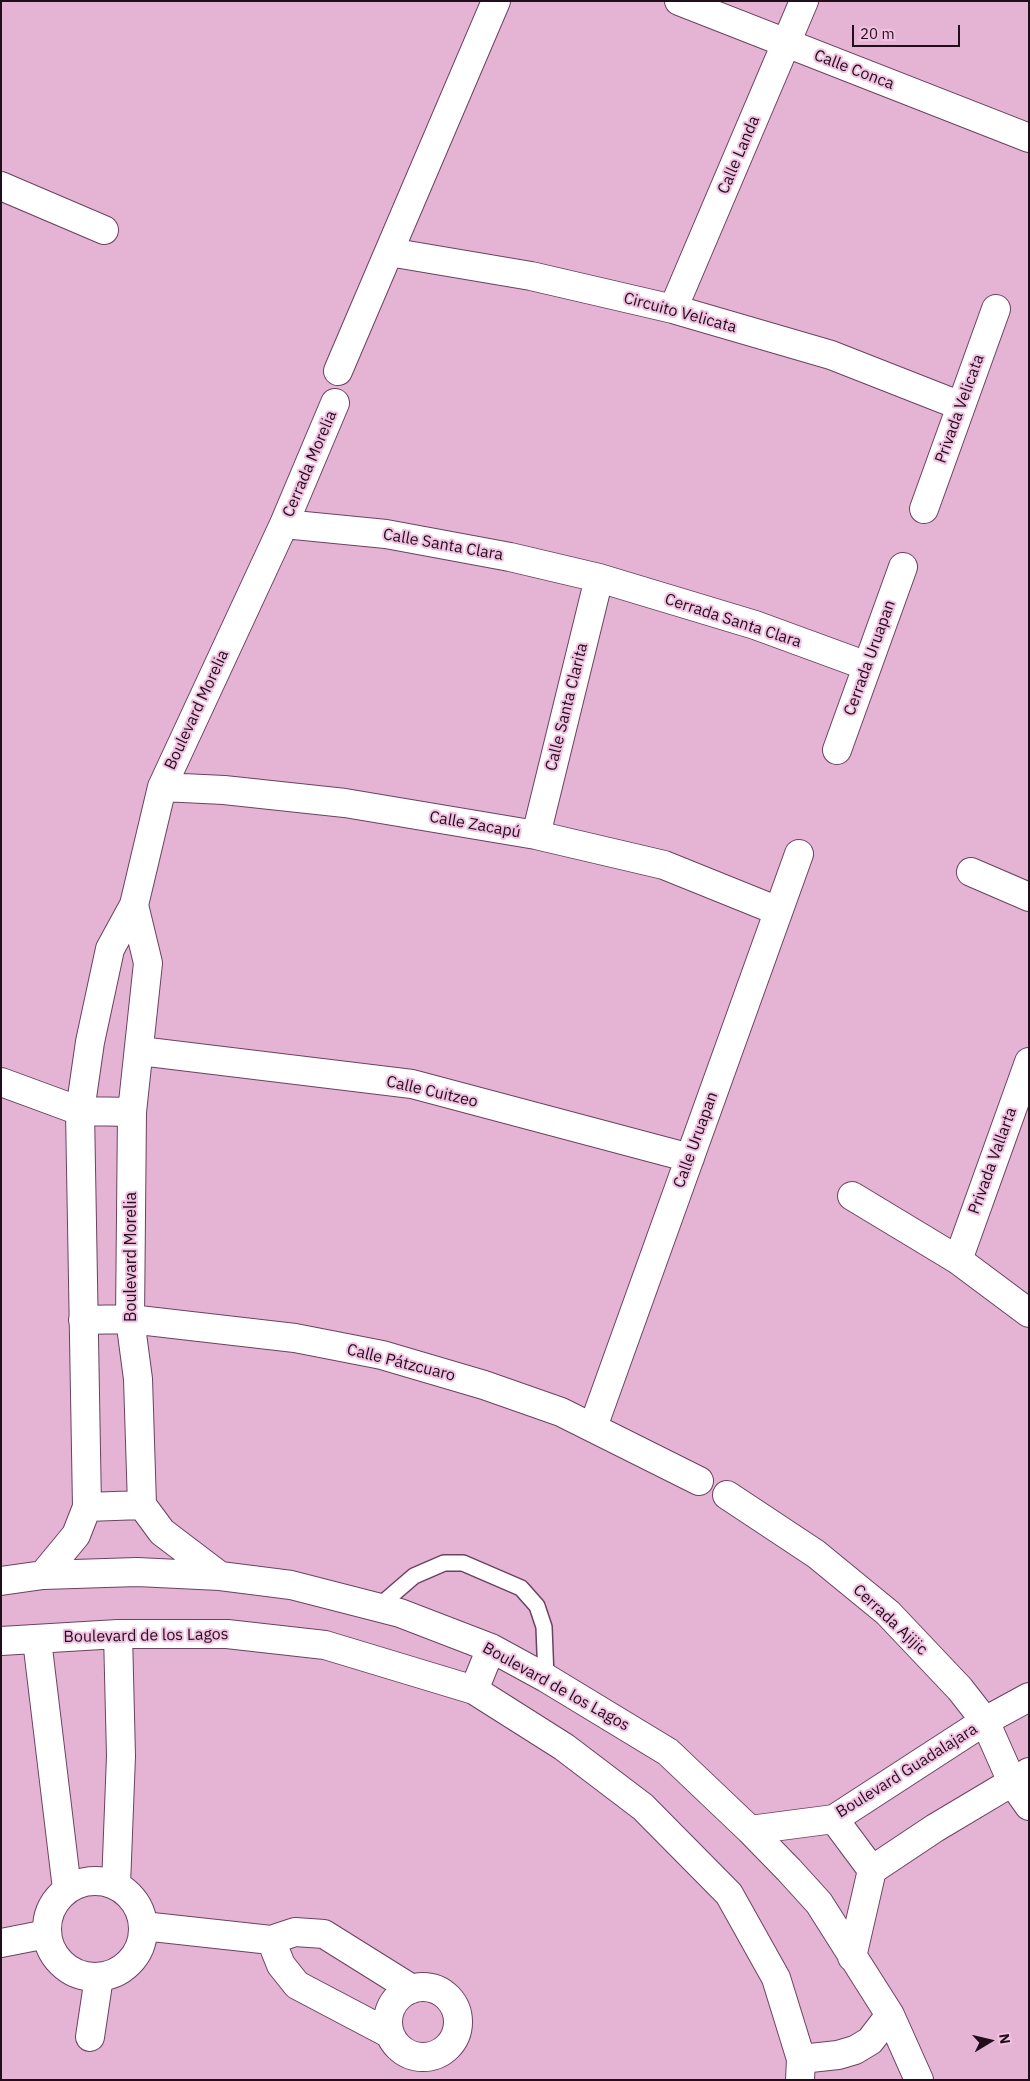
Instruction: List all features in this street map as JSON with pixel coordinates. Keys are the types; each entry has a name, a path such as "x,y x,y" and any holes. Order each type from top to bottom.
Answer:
{"street":[{"path":"338,371 496,1"},
{"name":"Calle Conca","path":"679,1 1029,138"},
{"name":"Calle Landa","path":"673,309 804,1"},
{"path":"1,186 104,230"},
{"name":"Circuito Velicata","path":"389,252 531,276 673,309 831,355 961,406"},
{"name":"Privada Velicata","path":"924,509 996,309"},
{"name":"Cerrada Morelia","path":"284,524 335,403"},
{"name":"Calle Santa Clara","path":"284,524 386,534 510,557 599,578"},
{"name":"Boulevard Morelia","path":"43,1575 76,1535 87,1507 80,1111 90,1042 110,948 134,905 162,787 284,524"},
{"name":"Cerrada Uruapan","path":"837,750 903,566"},
{"name":"Cerrada Santa Clara","path":"599,578 755,626 867,666"},
{"name":"Calle Santa Clarita","path":"536,835 599,578"},
{"name":"Calle Zacapú","path":"162,787 224,790 345,803 536,835 664,865 778,911"},
{"name":"Calle Uruapan","path":"593,1427 799,854"},
{"path":"971,872 1029,897"},
{"name":"Boulevard Morelia","path":"134,905 148,963 132,1112 130,1319 138,1379 142,1504"},
{"name":"Calle Cuitzeo","path":"140,1051 412,1084 690,1158"},
{"name":"Privada Vallarta","path":"958,1260 1029,1062"},
{"path":"1,1082 80,1111 132,1112"},
{"path":"852,1196 958,1260 1029,1312"},
{"name":"Calle Pátzcuaro","path":"83,1320 130,1319 295,1338 382,1355 484,1385 561,1412 700,1481"},
{"name":"Cerrada Ajijic","path":"727,1496 816,1554 888,1613 960,1689 986,1721 1020,1777 1029,1806"},
{"path":"87,1507 142,1504 162,1532 220,1576"},
{"name":"Boulevard de los Lagos","path":"1,1581 43,1575 137,1572 220,1576 291,1585 400,1613 491,1648 546,1678 668,1752 750,1830 819,1903 890,2015 918,2080"},
{"path":"116,1885 121,1756 118,1634"},
{"name":"Boulevard de los Lagos","path":"1,1641 118,1634 227,1634 325,1645 474,1690 564,1747 643,1807 729,1894 776,1978 801,2069"},
{"path":"38,1640 67,1888"},
{"path":"474,1690 491,1648"},
{"name":"Boulevard Guadalajara","path":"750,1830 834,1819 986,1721 1029,1697"},
{"path":"852,1956 872,1870 935,1828 1020,1777"},
{"path":"834,1819 872,1870"},
{"path":"91,1880 116,1885 135,1902 143,1926 140,1944 132,1960 116,1972 99,1977 80,1975 64,1966 52,1952 47,1934 50,1908 67,1888 91,1880"},
{"path":"143,1926 271,1940 295,1932 324,1934 412,1989"},
{"path":"1,1943 47,1934"},
{"path":"271,1940 282,1964 297,1985 390,2034"},
{"path":"90,2037 99,1977"},
{"path":"431,1988 447,1996 457,2011 458,2029 450,2046 435,2056 416,2057 400,2049 390,2034 388,2020 392,2007 400,1996 412,1989 431,1988"},
{"path":"801,2069 855,2050 870,2041 890,2015"}],"lane":[{"path":"378,1607 414,1576 444,1563 463,1562 521,1588 537,1606 544,1627 546,1678"}]}
